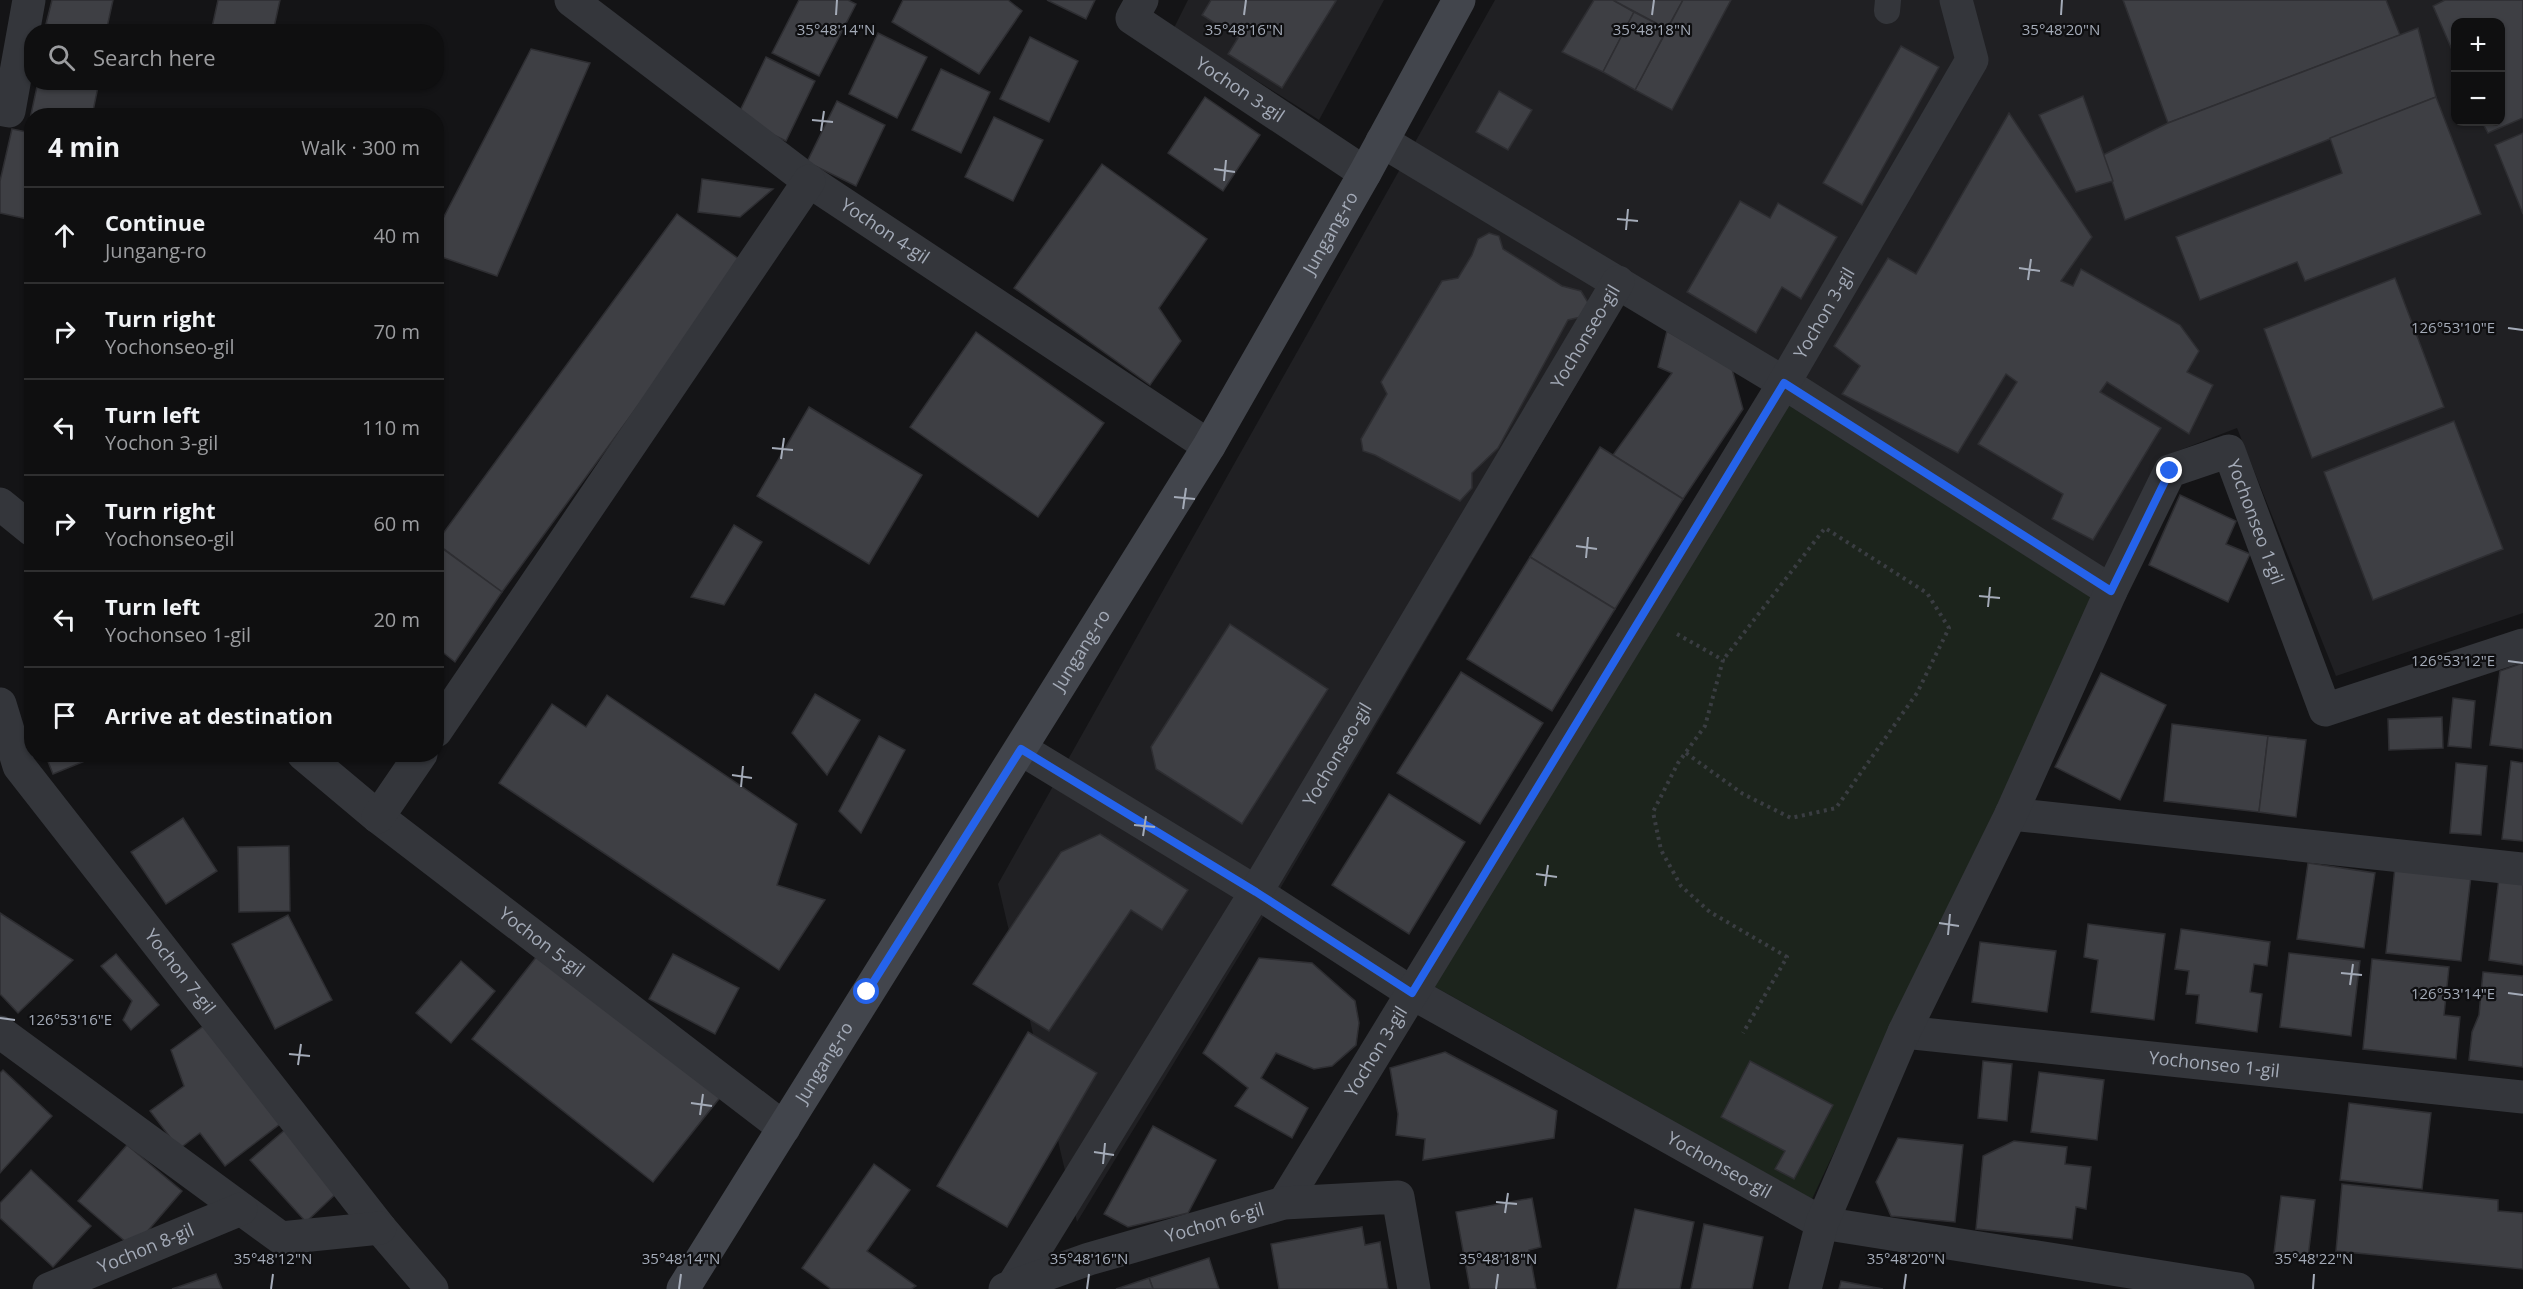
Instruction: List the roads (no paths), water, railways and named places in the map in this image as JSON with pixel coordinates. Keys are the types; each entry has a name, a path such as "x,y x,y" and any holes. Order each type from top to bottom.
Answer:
{"street":[{"path":"25,24 29,0"},
{"name":"Yochon 4-gil","path":"571,0 809,181 1209,446"},
{"name":"Yochon 3-gil","path":"1142,0 1131,18 1365,173"},
{"name":"Jungang-ro","path":"683,1289 1209,446 1383,141 1459,0"},
{"name":"Yochon 3-gil","path":"1284,1203 1784,383 1972,60 1956,0"},
{"path":"0,109 9,111 24,28"},
{"path":"1383,141 1618,282"},
{"path":"444,719 809,181"},
{"name":"Yochonseo-gil","path":"1008,1288 1256,892 1618,282 1784,383 2111,591"},
{"name":"Yochonseo 1-gil","path":"1805,1289 1822,1223 1904,1032 2011,814 2111,591 2170,471 2229,451 2325,710 2523,645"},
{"path":"0,504 24,524"},
{"name":"Yochon 7-gil","path":"0,704 19,766 380,1228 432,1289"},
{"name":"Yochonseo-gil","path":"1021,749 1256,892 1412,993 1822,1223 2238,1289"},
{"name":"Yochon 5-gil","path":"313,762 378,817 784,1128"},
{"path":"378,817 416,762"},
{"path":"2011,814 2523,869"},
{"path":"0,1032 281,1238 380,1228"},
{"name":"Yochonseo 1-gil","path":"1904,1032 2523,1097"},
{"name":"Yochon 6-gil","path":"1008,1288 1089,1258 1284,1203 1398,1197 1414,1289"},
{"name":"Yochon 8-gil","path":"50,1289 241,1209"}]}
